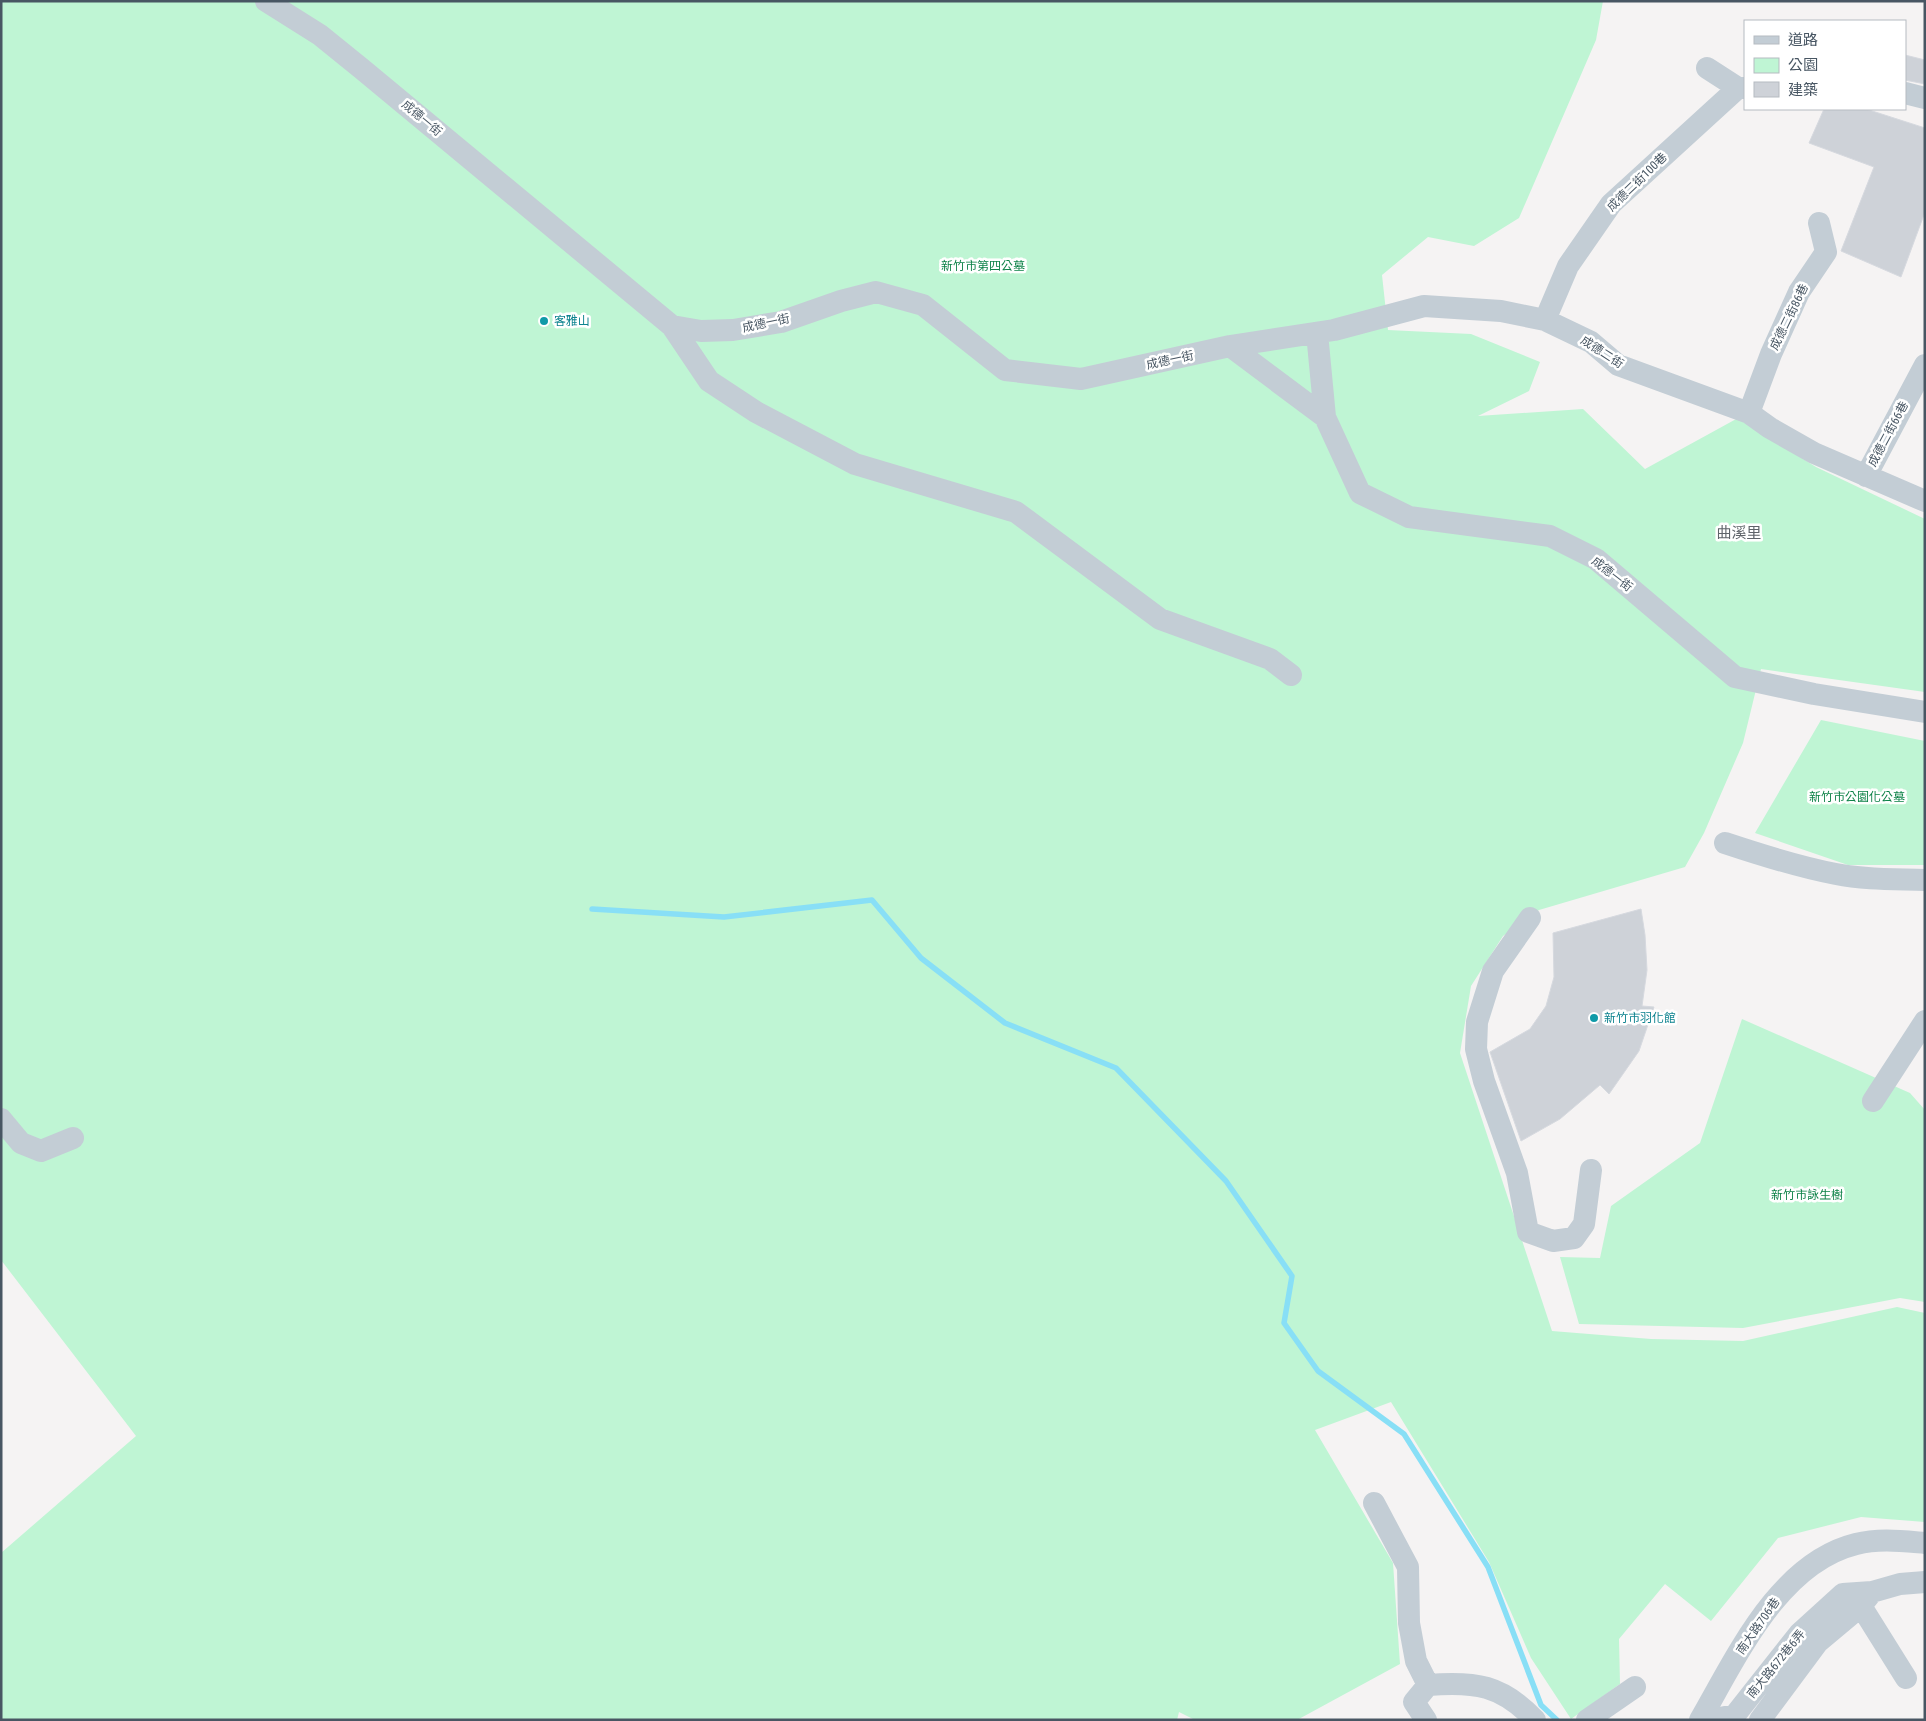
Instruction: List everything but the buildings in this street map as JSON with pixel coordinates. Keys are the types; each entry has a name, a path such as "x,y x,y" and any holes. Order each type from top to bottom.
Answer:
{"street":[{"name":"成德一街","path":"266,1 320,35 672,326 700,331 733,330 781,322 841,301 876,292 923,305 1005,370 1080,379 1230,346 1325,418"},
{"path":"1707,68 1741,88"},
{"name":"成德二街100巷","path":"1545,320 1568,266 1611,204 1741,88"},
{"path":"1906,93 1925,98"},
{"name":"成德二街86巷","path":"1749,413 1771,354 1799,292 1826,252 1819,223"},
{"name":"成德二街","path":"1230,346 1317,333 1424,306 1501,311 1545,320 1591,342 1618,366 1749,413 1770,428 1814,453 1925,501"},
{"path":"672,326 709,381 756,412 855,464 1016,512 1160,619 1270,659 1291,676"},
{"name":"成德一街","path":"1317,333 1325,418 1360,493 1410,517 1550,536 1596,559 1735,676 1814,694 1925,712"},
{"name":"成德二街66巷","path":"1866,476 1925,365"},
{"path":"1725,843 1783,861 1837,874 1875,879 1925,880"},
{"path":"1530,918 1493,971 1478,1022 1476,1049 1484,1082 1517,1173 1528,1232 1553,1241 1574,1238 1584,1224 1591,1170"},
{"path":"1873,1101 1925,1020"},
{"path":"1,1119 21,1143 41,1151 72,1138"},
{"path":"1374,1503 1408,1567 1409,1622 1416,1661 1428,1685"},
{"name":"南大路706巷","path":"1700,1720 1769,1606 1796,1577 1827,1554 1856,1544 1884,1540 1925,1543"},
{"name":"南大路672巷6弄","path":"1710,1720 1735,1715 1799,1634 1843,1594 1867,1599 1900,1584 1925,1582"},
{"path":"1760,1720 1818,1642 1867,1599 1906,1678"},
{"path":"1426,1720 1414,1702 1428,1685 1449,1683 1484,1686 1509,1696 1535,1720"},
{"path":"1587,1720 1635,1687"}],"green space":[{"name":"新竹市第四公墓","path":"1,1 1603,1 1596,40 1519,218 1474,246 1428,237 1382,275 1388,330 1471,334 1540,362 1529,391 1478,416 1583,409 1645,469 1738,418 1816,467 1925,519 1925,692 1761,669 1743,743 1704,833 1685,867 1539,910 1503,936 1471,986 1460,1053 1552,1331 1651,1339 1743,1341 1897,1307 1925,1313 1925,1522 1861,1517 1778,1538 1711,1621 1665,1584 1619,1639 1620,1684 1571,1719 1531,1658 1489,1562 1391,1402 1315,1430 1393,1563 1400,1664 1297,1720 1195,1720 1179,1712 1177,1720 1,1720 1,1553 136,1436 1,1260"},
{"name":"新竹市公園化公墓","path":"1821,720 1925,741 1925,865 1848,865 1755,833"},
{"name":"新竹市詠生樹","path":"1742,1019 1910,1093 1925,1110 1925,1302 1900,1298 1743,1328 1579,1324 1560,1257 1600,1258 1611,1206 1700,1143"}],"waterway":[{"path":"592,909 724,917 872,900 921,958 1005,1023 1116,1068 1226,1181 1292,1276 1284,1323 1318,1371 1404,1434 1488,1567 1541,1705 1557,1720"}],"place":[{"name":"客雅山","path":"544,321"},
{"name":"新竹市羽化館","path":"1594,1018"}],"district":[{"name":"曲溪里","path":"1739,533"}]}
